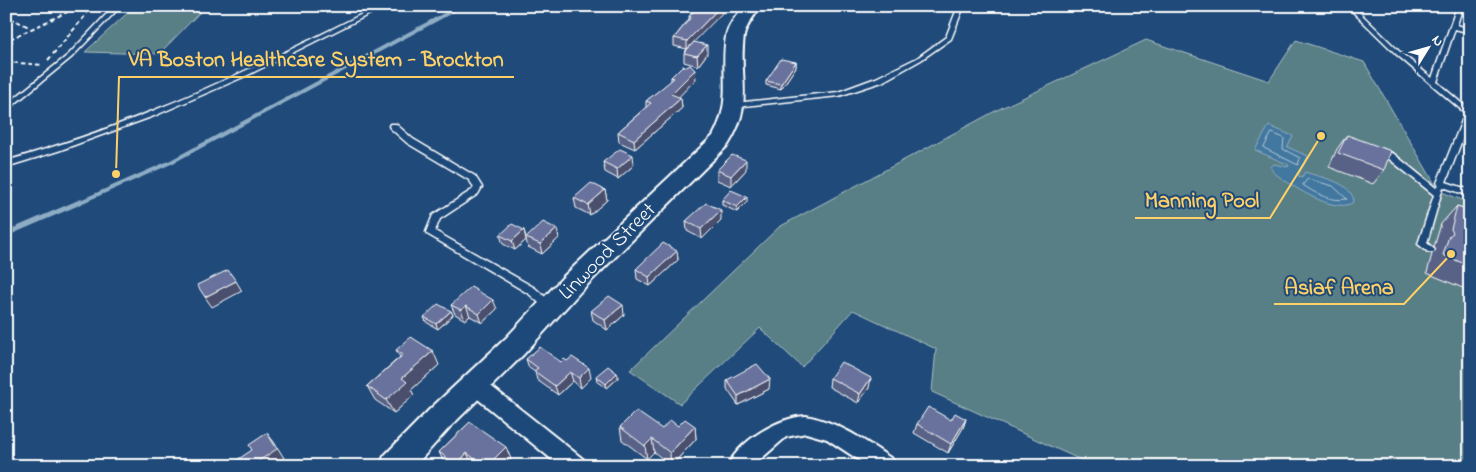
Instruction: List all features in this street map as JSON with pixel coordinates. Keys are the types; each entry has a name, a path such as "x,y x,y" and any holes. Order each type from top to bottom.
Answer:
{"street":[{"name":"Linwood Street","path":"394,466 551,308 579,277 721,140 731,121 736,105 735,35 741,22 753,6"},
{"path":"475,385 576,466"},
{"path":"738,466 778,431 794,424 804,424 826,429 886,466"}],"lane":[{"path":"6,10 15,6"},
{"path":"6,109 73,53 118,6"},
{"path":"6,164 108,132 178,105 233,81 383,6"},
{"path":"736,105 839,94 879,80 919,59 949,38 961,6"},
{"path":"1358,6 1355,10 1398,53 1469,112 1438,194 1422,244 1431,250"},
{"path":"1433,84 1460,6"},
{"path":"1454,26 1470,31"},
{"path":"394,126 410,140 472,178 478,186 475,192 436,217 430,232 532,292 551,308"},
{"path":"1369,147 1391,156 1438,194"},
{"path":"1442,183 1470,193"}],"path":[{"path":"9,40 81,6 88,11 57,51 36,71"},
{"path":"6,17 29,27"},
{"path":"6,62 43,65"}],"green space":[{"path":"135,6 206,6 159,54 85,52"},
{"path":"1146,40 1269,81 1296,40 1364,62 1439,191 1470,203 1470,466 1094,466 932,392 936,349 853,310 802,367 760,328 680,404 630,370 779,227 999,109"}],"water":[{"path":"1269,126 1293,136 1287,147 1308,156 1298,176 1302,177 1305,172 1340,184 1351,193 1354,200 1352,203 1344,205 1322,201 1300,190 1273,172 1271,167 1274,164 1288,167 1289,165 1255,150"}],"building":[{"path":"699,6 721,6 687,41 674,38 691,17 689,16"},
{"path":"694,42 707,45 697,56 684,53"},
{"path":"781,59 796,62 781,84 766,81"},
{"path":"690,65 695,70 671,94 681,98 634,140 618,132 651,103 646,101 674,78 671,77 682,66 687,67"},
{"path":"1347,135 1391,151 1384,170 1338,153"},
{"path":"620,149 633,155 617,169 603,162"},
{"path":"732,155 746,160 731,176 717,170"},
{"path":"591,183 605,190 588,205 574,198"},
{"path":"731,190 747,197 737,207 722,200"},
{"path":"706,203 721,210 701,229 686,221"},
{"path":"1457,206 1470,210 1470,266 1443,255 1449,236 1453,233 1451,229"},
{"path":"543,222 557,229 540,244 526,238"},
{"path":"512,224 524,230 512,241 500,235"},
{"path":"663,243 677,251 649,277 636,269"},
{"path":"228,270 236,281 205,297 197,285"},
{"path":"471,287 493,300 479,314 466,306 461,310 451,305"},
{"path":"609,296 623,305 605,320 591,311"},
{"path":"438,304 451,311 436,324 424,317"},
{"path":"411,337 433,351 402,378 407,382 386,400 367,386 403,355 396,350"},
{"path":"540,347 561,362 564,359 567,361 572,357 589,368 579,378 570,372 555,386 534,371 538,368 526,359"},
{"path":"841,362 871,378 860,394 830,378"},
{"path":"757,364 770,379 738,396 727,380"},
{"path":"608,366 617,373 606,384 596,376"},
{"path":"928,407 951,420 955,413 966,419 951,444 917,424"},
{"path":"636,411 662,429 670,420 678,426 685,419 695,426 670,453 652,439 645,446 620,427"},
{"path":"470,422 506,447 487,466 484,466 467,453 456,465 439,452"},
{"path":"267,433 277,449 251,466 228,466 252,450 249,445"}],"waterway":[{"path":"78,203 171,162 461,6"},
{"path":"6,234 80,202"}],"place":[{"name":"Manning Pool","path":"1321,136"},
{"name":"VA Boston Healthcare System - Brockton","path":"116,174"},
{"name":"Asiaf Arena","path":"1451,254"}]}
